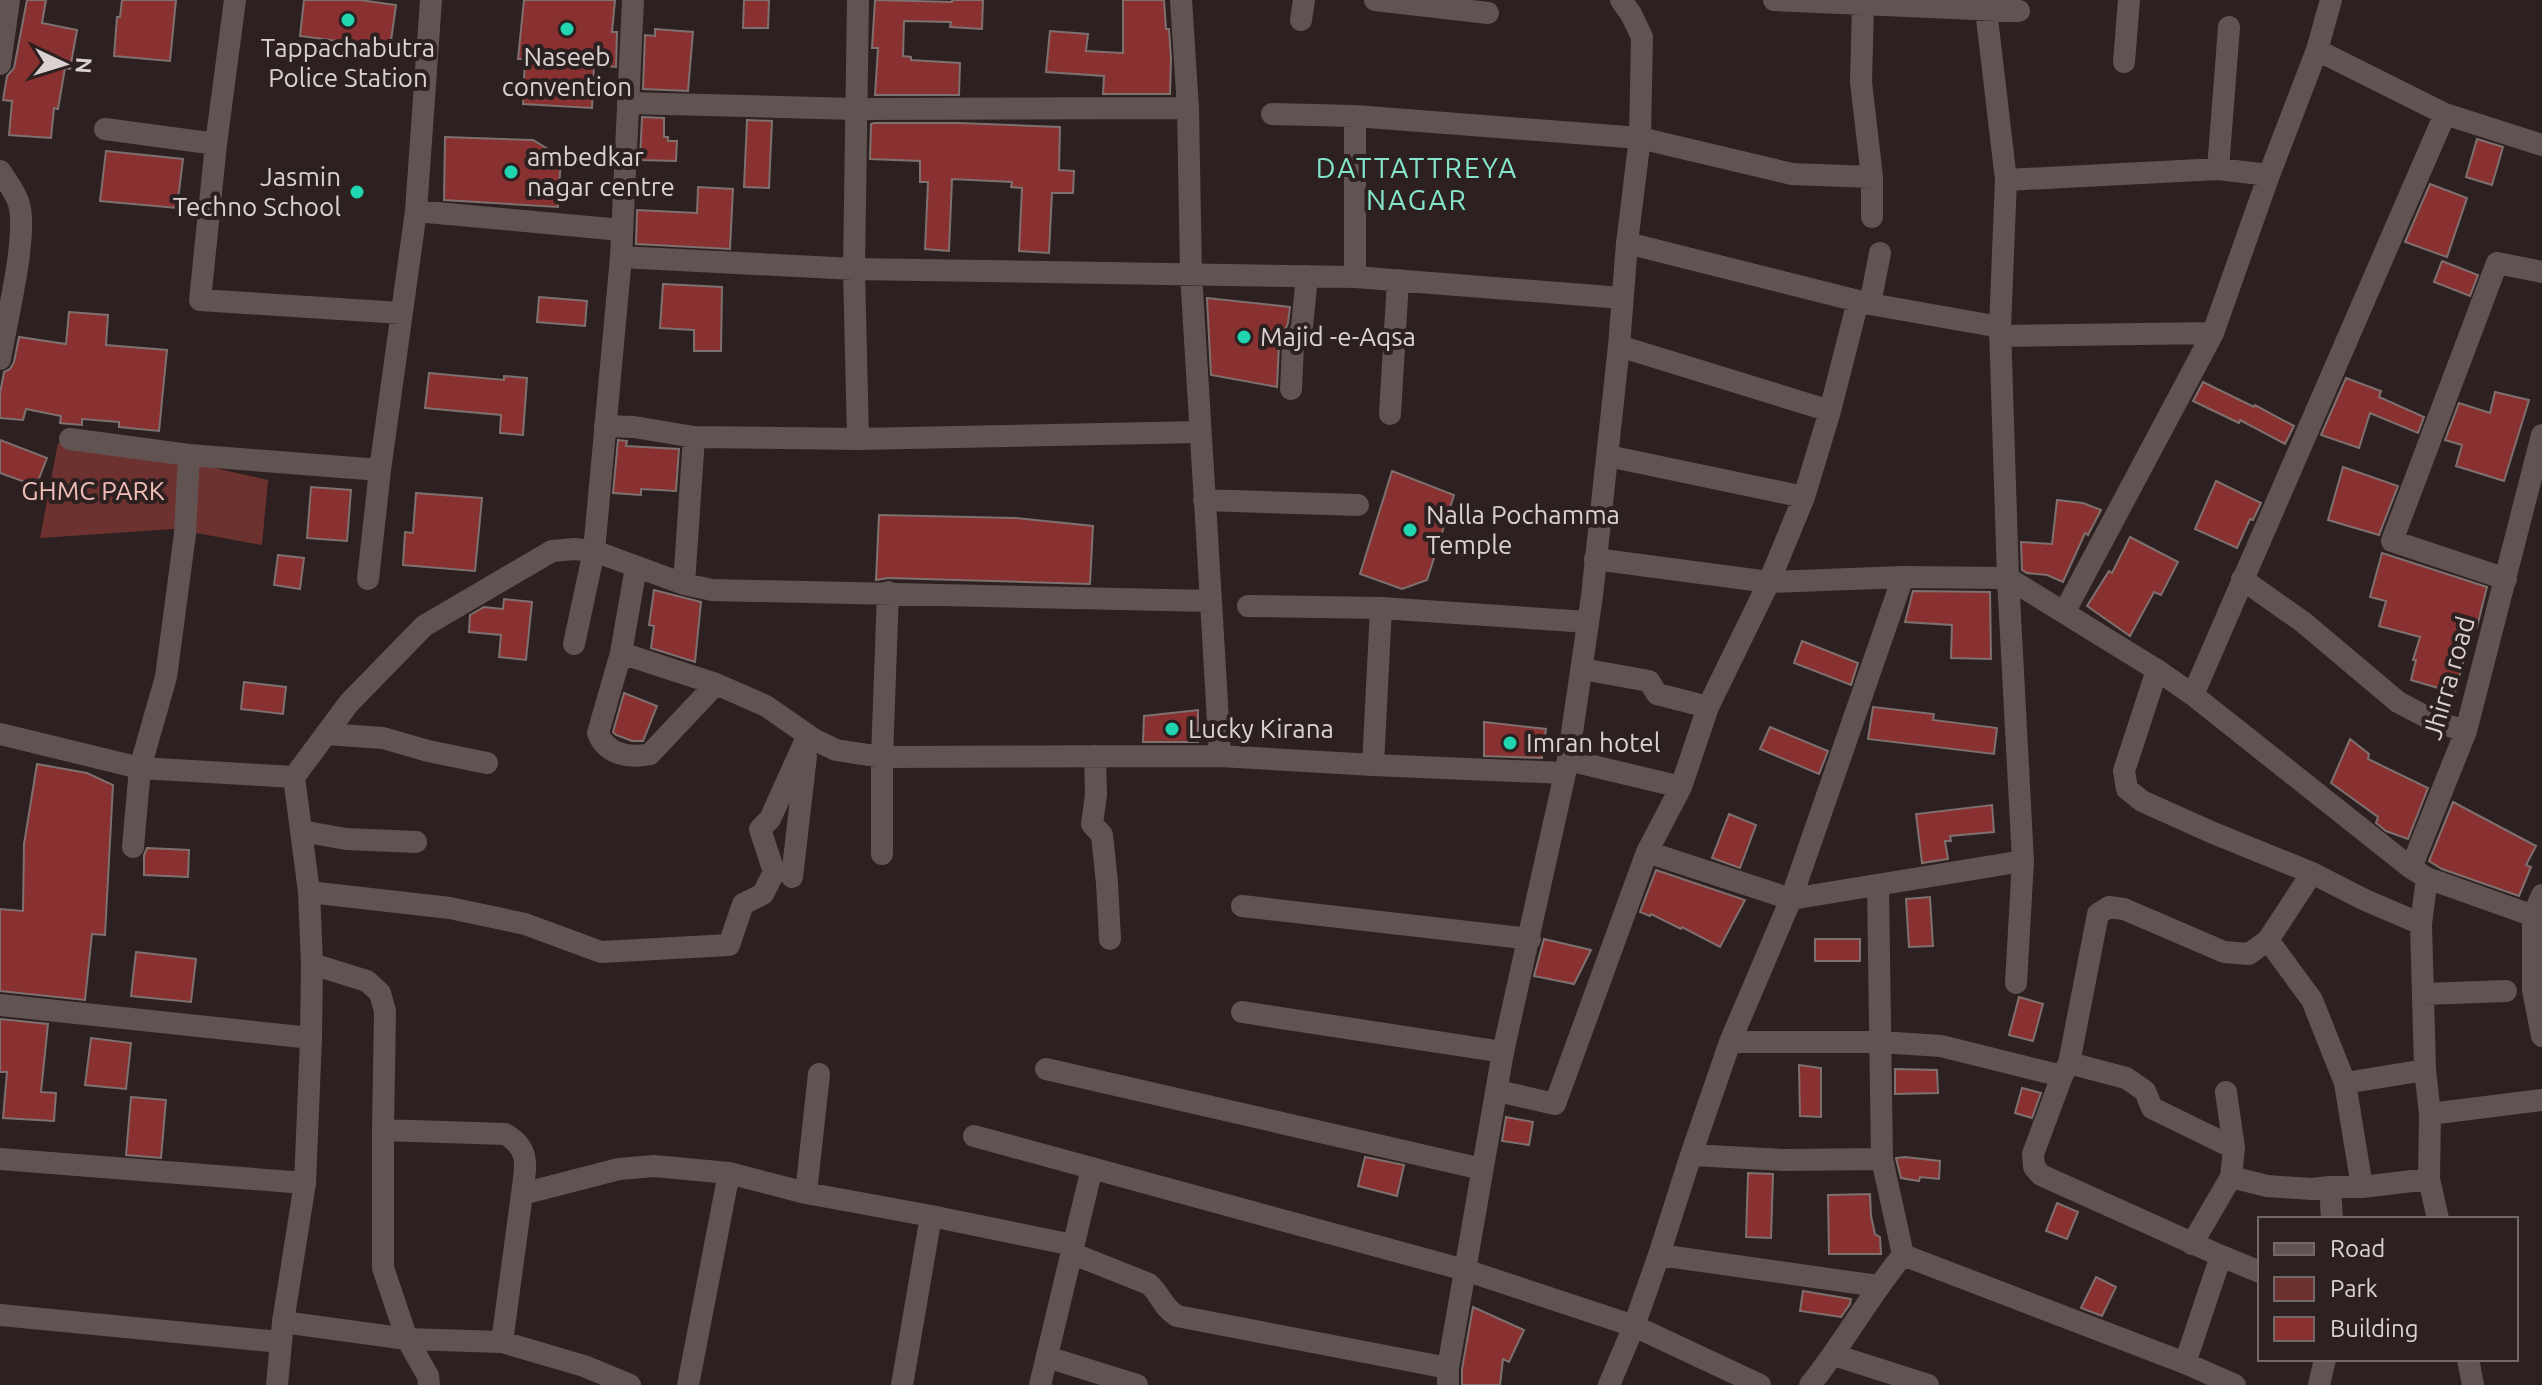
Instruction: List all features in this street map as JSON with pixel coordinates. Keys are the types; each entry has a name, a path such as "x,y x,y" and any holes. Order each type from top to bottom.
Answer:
{"street":[{"path":"0,64 9,0"},
{"path":"235,0 200,300 401,313"},
{"path":"368,579 416,211 431,0"},
{"path":"574,644 594,551 621,257 633,0"},
{"path":"858,0 854,269 858,439"},
{"path":"1181,0 1188,108 1191,274 1220,756"},
{"path":"1375,0 1488,13"},
{"path":"522,1194 619,1169 654,1166 729,1173 806,1193 931,1216 1072,1249 1149,1284 1166,1309 1177,1316 1448,1377 1503,1052 1566,766 1588,622 1640,138 1642,37 1621,0"},
{"path":"1774,0 2019,11"},
{"path":"2124,62 2129,0"},
{"path":"2065,611 2213,333 2317,50 2331,0"},
{"path":"1863,5 1861,82 1872,177 1872,217"},
{"path":"1986,10 2006,180 2000,332 2008,578 2023,861 2016,983"},
{"path":"2218,169 2229,27"},
{"path":"2317,50 2445,114 2542,145"},
{"path":"628,103 856,109 1188,108"},
{"path":"1272,114 1355,116 1640,138 1792,174 1872,177"},
{"path":"2193,695 2445,114"},
{"path":"1355,116 1355,277"},
{"path":"105,129 216,144"},
{"path":"2006,180 2218,169 2269,175"},
{"path":"0,171 15,193 22,231 0,359"},
{"path":"416,211 621,230"},
{"path":"1627,243 1864,303 2000,332 2213,333"},
{"path":"1498,1091 1555,1104 1647,852 1681,787 1708,707 1769,582 1804,497 1880,253"},
{"path":"621,257 854,269 1355,277 1622,298"},
{"path":"2506,579 2392,541 2497,263 2542,272"},
{"path":"1291,389 1293,346 1302,326 1307,276"},
{"path":"1390,414 1398,280"},
{"path":"1619,346 1830,411"},
{"path":"605,426 634,427 694,437 858,439 1200,432"},
{"name":"Jhirra road","path":"2438,1217 2429,1179 2430,1114 2425,1070 2419,873 2466,731 2542,435"},
{"path":"684,584 694,437"},
{"path":"70,439 189,455 380,470"},
{"path":"133,847 140,768 166,677 185,534 189,455"},
{"path":"1608,456 1804,497"},
{"path":"1204,500 1358,505"},
{"path":"277,1385 305,1183 311,1038 309,892 294,777 349,703 424,626 552,551 574,549 594,551 684,584 712,590 1211,601"},
{"path":"1595,559 1769,582 1903,577 2008,578 2065,611 2193,695 2419,873 2537,917"},
{"path":"636,567 621,653 598,733 602,744 620,755 637,757 650,754 716,684"},
{"path":"1609,1385 1634,1326 1730,1042 1791,899 1903,577"},
{"path":"2242,579 2303,622 2398,702 2436,722 2466,731"},
{"path":"882,854 888,592"},
{"path":"1248,606 1381,608 1588,622"},
{"path":"1373,765 1381,608"},
{"path":"621,653 716,684 766,706 836,750 882,757 1220,756 1373,765 1566,766 1681,787"},
{"path":"1582,669 1649,681 1657,694 1708,707"},
{"path":"2157,670 2124,771 2127,789 2156,808 2312,873 2421,924"},
{"path":"0,734 140,768 294,777"},
{"path":"326,734 383,738 487,763"},
{"path":"792,877 808,735"},
{"path":"309,892 450,908 525,924 601,952 729,945 743,904 763,894 774,872 760,829 770,819 808,735"},
{"path":"1095,756 1096,795 1092,824 1102,835 1110,939"},
{"path":"301,831 346,839 416,842"},
{"path":"1647,852 1791,899 2023,861"},
{"path":"2258,1271 2041,1175 2034,1167 2033,1154 2066,1069 2098,914 2109,907 2124,909 2224,952 2249,954 2268,940 2312,873"},
{"path":"1878,886 1882,1159 1903,1255"},
{"path":"2542,895 2537,917 2533,990 2542,1036"},
{"path":"1242,906 1530,939"},
{"path":"2268,940 2312,1000 2345,1083 2362,1187"},
{"path":"312,964 367,981 380,993 385,1011 383,1268 407,1339 428,1376 429,1385"},
{"path":"2424,994 2506,991"},
{"path":"0,1005 311,1038"},
{"path":"1242,1012 1503,1052"},
{"path":"1730,1042 1880,1042 1941,1046 2126,1078 2145,1091 2152,1108 2234,1148"},
{"path":"1046,1069 1482,1169"},
{"path":"2345,1083 2425,1070"},
{"path":"806,1193 819,1074"},
{"path":"2192,1244 2231,1177 2234,1148 2226,1092"},
{"path":"2430,1114 2542,1100"},
{"path":"383,1130 505,1134 518,1141 526,1159 502,1342"},
{"path":"974,1136 1465,1270 1634,1326 1760,1385"},
{"path":"1691,1155 1784,1160 1882,1159"},
{"path":"0,1159 305,1183"},
{"path":"1040,1385 1092,1168"},
{"path":"688,1385 729,1173"},
{"path":"2231,1177 2267,1186 2312,1189 2429,1179"},
{"path":"2330,1187 2332,1217"},
{"path":"902,1385 931,1216"},
{"path":"1659,1255 1878,1286"},
{"path":"1810,1385 1903,1255"},
{"path":"1903,1255 2235,1385"},
{"path":"2185,1363 2221,1256"},
{"path":"0,1315 502,1342 584,1366 630,1385"},
{"path":"1834,1355 1928,1385"},
{"path":"1047,1357 1137,1385"},
{"path":"2319,1385 2325,1361"},
{"path":"2468,1361 2473,1385"}],"green space":[{"name":"GHMC PARK","path":"58,443 179,460 268,480 262,545 174,529 40,538"}],"building":[{"path":"27,0 46,0 42,23 77,30 70,69 65,68 58,109 54,108 51,138 9,135 12,101 3,100 7,76 14,68"},
{"path":"122,0 176,0 170,61 114,56 117,17 120,17"},
{"name":"Tappachabutra Police Station","path":"304,0 360,0 396,5 390,48 300,36"},
{"name":"Naseeb convention","path":"524,0 615,0 612,32 617,32 616,67 594,65 592,108 523,104 525,59 518,59"},
{"path":"744,0 769,0 768,28 743,28"},
{"path":"875,0 983,0 982,29 950,27 951,22 904,21 903,56 911,57 911,60 960,63 959,95 875,95 878,48 872,48"},
{"path":"1123,0 1164,0 1171,59 1170,94 1103,94 1104,76 1046,72 1050,31 1088,34 1086,51 1123,53"},
{"path":"655,29 693,32 688,91 643,89 645,35 655,36"},
{"path":"642,117 664,118 664,137 668,137 668,141 677,141 676,161 640,160"},
{"path":"747,120 772,121 769,188 744,187"},
{"path":"871,124 1060,127 1059,170 1074,171 1073,193 1052,193 1049,253 1019,251 1022,188 1011,187 1012,182 952,179 949,251 925,249 928,182 920,182 920,161 870,159"},
{"path":"445,137 533,140 561,157 558,207 444,200"},
{"path":"2477,139 2503,147 2492,185 2466,177"},
{"path":"106,151 183,159 177,208 100,201"},
{"path":"2430,184 2467,198 2447,257 2405,242"},
{"path":"698,187 733,189 730,249 636,244 637,210 697,213"},
{"path":"2442,261 2478,275 2470,296 2434,282"},
{"path":"663,284 722,287 721,351 694,351 694,330 660,328"},
{"path":"539,297 587,301 585,326 537,322"},
{"path":"1207,298 1290,307 1288,323 1279,345 1277,387 1211,375"},
{"path":"69,312 108,315 106,345 167,350 159,431 119,427 119,422 82,419 82,425 60,423 61,416 26,409 23,420 0,418 4,372 14,362 19,337 66,344"},
{"path":"429,373 504,380 504,376 527,378 523,435 500,433 501,415 425,408"},
{"path":"2346,378 2381,391 2379,397 2424,417 2418,433 2370,413 2359,448 2321,435"},
{"path":"2203,382 2294,426 2285,444 2240,420 2239,423 2193,401"},
{"path":"2495,392 2529,400 2504,481 2456,466 2462,445 2445,440 2459,403 2490,413"},
{"path":"0,440 47,458 36,486 0,473"},
{"path":"618,440 627,441 626,446 679,449 676,491 641,489 641,495 613,493"},
{"path":"2343,467 2398,486 2379,535 2328,520"},
{"path":"1392,471 1454,495 1427,580 1402,589 1360,574"},
{"path":"2216,481 2261,503 2237,548 2195,529"},
{"path":"311,487 351,490 347,541 307,538"},
{"path":"416,493 482,498 475,571 403,565 405,532 413,533"},
{"path":"2057,500 2083,503 2101,510 2088,535 2085,533 2063,582 2022,570 2021,542 2052,544"},
{"path":"879,515 1016,518 1093,526 1090,584 876,580"},
{"path":"2130,537 2178,562 2161,595 2154,592 2130,636 2087,606 2109,571 2112,573"},
{"path":"2382,553 2487,587 2455,693 2411,680 2420,637 2379,626 2386,601 2370,597"},
{"path":"278,555 304,558 300,589 274,585"},
{"path":"654,590 701,602 695,662 651,648 654,626 649,625"},
{"path":"1913,591 1990,592 1991,659 1951,658 1952,625 1905,622"},
{"path":"504,599 532,602 526,660 499,657 501,635 469,632 470,615 484,607 503,609"},
{"path":"1802,641 1858,663 1851,685 1794,663"},
{"path":"244,682 286,687 283,714 241,709"},
{"path":"624,693 657,706 643,741 632,741 613,732"},
{"path":"1873,707 1934,714 1933,720 1997,728 1994,754 1868,739"},
{"path":"1198,710 1198,742 1143,742 1144,716"},
{"path":"1484,722 1546,729 1542,758 1484,756"},
{"path":"1770,727 1828,751 1819,774 1760,749"},
{"path":"2350,739 2369,754 2368,759 2428,788 2408,839 2386,831 2376,823 2378,817 2331,783"},
{"path":"37,764 87,773 113,785 105,935 92,934 85,1000 0,991 0,909 23,911 24,844"},
{"path":"2453,802 2536,846 2526,865 2531,867 2519,896 2442,869 2429,861"},
{"path":"1992,805 1994,832 1950,836 1951,841 1945,841 1948,859 1922,863 1916,814"},
{"path":"1729,814 1756,825 1740,868 1712,858"},
{"path":"147,848 189,850 188,877 144,875"},
{"path":"1656,870 1745,900 1720,947 1682,927 1640,912"},
{"path":"1930,897 1933,946 1909,947 1906,899"},
{"path":"1544,939 1591,950 1574,984 1534,976"},
{"path":"1815,939 1860,939 1860,961 1815,961"},
{"path":"136,952 196,959 191,1002 131,996"},
{"path":"2019,997 2043,1004 2033,1041 2009,1035"},
{"path":"0,1019 48,1024 41,1092 56,1093 54,1121 3,1118 7,1072 0,1072"},
{"path":"91,1038 131,1043 126,1089 85,1085"},
{"path":"1799,1065 1821,1068 1821,1117 1800,1116"},
{"path":"1895,1069 1937,1070 1938,1093 1895,1094"},
{"path":"2022,1088 2041,1093 2032,1118 2015,1113"},
{"path":"131,1097 166,1100 161,1158 126,1155"},
{"path":"1506,1117 1533,1122 1529,1145 1502,1141"},
{"path":"1365,1157 1404,1165 1397,1196 1358,1186"},
{"path":"1896,1158 1940,1161 1939,1179 1920,1177 1919,1181 1901,1178"},
{"path":"1748,1173 1773,1174 1771,1238 1746,1237"},
{"path":"1870,1194 1871,1216 1875,1234 1880,1237 1881,1254 1829,1254 1828,1195"},
{"path":"2057,1203 2078,1212 2067,1239 2046,1231"},
{"path":"2096,1277 2116,1287 2102,1316 2081,1308"},
{"path":"1803,1291 1851,1299 1850,1304 1841,1317 1800,1311"},
{"path":"1473,1307 1524,1330 1509,1362 1503,1359 1500,1385 1462,1385"}],"place":[{"name":"Tappachabutra Police Station","path":"348,20"},
{"name":"Naseeb convention","path":"567,29"},
{"name":"ambedkar nagar centre","path":"511,172"},
{"name":"Jasmin Techno School","path":"357,192"},
{"name":"Majid -e-Aqsa","path":"1244,337"},
{"name":"Nalla Pochamma Temple","path":"1410,530"},
{"name":"Lucky Kirana","path":"1172,729"},
{"name":"Imran hotel","path":"1510,743"}],"district":[{"name":"DATTATTREYA NAGAR","path":"1417,184"}]}
